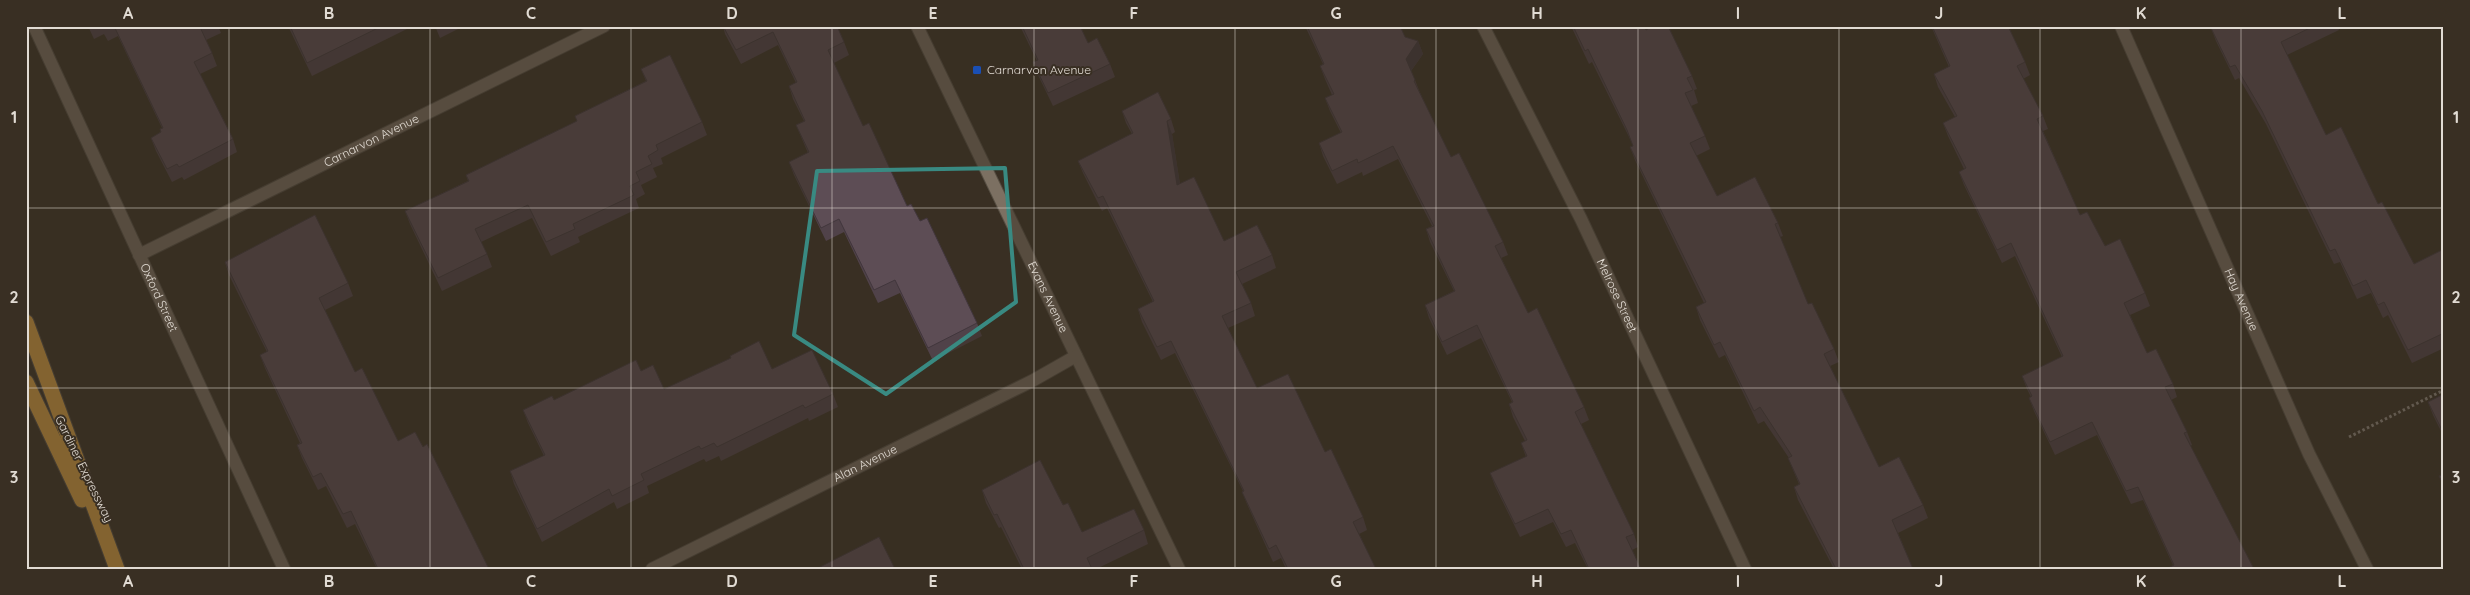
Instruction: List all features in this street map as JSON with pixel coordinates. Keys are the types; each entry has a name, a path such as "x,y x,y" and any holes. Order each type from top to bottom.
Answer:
{"highway":[{"path":"26,322 116,569"},
{"name":"Gardiner Expressway","path":"26,382 116,569"}],"street":[{"name":"Oxford Street","path":"34,26 284,569"},
{"name":"Carnarvon Avenue","path":"139,255 604,26"},
{"name":"Evans Avenue","path":"918,26 1179,569"},
{"name":"Melrose Street","path":"1483,26 1581,219 1745,569"},
{"name":"Hay Avenue","path":"2122,26 2309,454 2367,569"},
{"name":"Alan Avenue","path":"652,569 1032,381 1076,356"}],"path":[{"path":"2349,437 2444,390"}],"highlighted area":[{"path":"1005,168 1016,302 886,394 794,335 817,171"}],"building":[{"path":"114,26 202,26 200,27 212,53 194,62 233,139 179,167 177,164 167,169 151,138 161,132 160,129 163,128"},
{"path":"290,26 382,26 307,63"},
{"path":"723,26 837,26 844,42 828,50 863,126 869,123 907,206 911,204 920,221 927,218 977,323 928,348 895,280 874,290 839,219 821,228 789,162 809,152 796,125 805,121 789,86 797,82 773,32 736,50"},
{"path":"1022,26 1080,26 1088,43 1097,38 1110,64 1048,93 1033,62 1038,60"},
{"path":"1307,26 1400,26 1405,37 1418,41 1406,59 1414,81 1451,157 1459,153 1503,242 1495,246 1528,313 1537,308 1584,407 1575,412 1634,534 1626,537 1641,569 1589,569 1571,530 1561,534 1548,509 1515,524 1490,473 1527,456 1521,443 1527,440 1509,404 1513,402 1477,325 1442,342 1425,305 1455,291 1426,229 1434,226 1393,146 1358,163 1357,159 1332,171 1319,143 1342,132 1325,98 1334,94 1320,66 1324,64"},
{"path":"1573,26 1644,26 1646,30 1653,26 1668,26 1692,76 1687,78 1693,90 1685,93 1705,136 1690,143 1717,196 1755,177 1778,223 1775,224 1808,304 1812,303 1834,349 1824,354 1879,467 1899,457 1923,505 1892,520 1913,569 1836,569 1794,487 1800,484 1788,458 1792,456 1760,407 1754,411 1720,342 1714,345 1696,307 1706,302 1630,147 1633,146 1627,130 1588,49 1585,51"},
{"path":"1932,26 2008,26 2025,62 2017,66 2043,116 2037,119 2080,215 2087,212 2105,246 2120,239 2145,293 2124,303 2147,353 2156,349 2173,384 2165,387 2187,432 2184,433 2254,569 2166,569 2174,565 2138,487 2126,491 2092,422 2050,442 2029,398 2032,396 2022,376 2063,356 2011,243 1997,250 1959,172 1966,168 1943,123 1957,116 1934,74 1950,66"},
{"path":"2215,26 2314,26 2281,42 2326,135 2341,127 2378,204 2382,202 2414,264 2444,249 2444,333 2408,350 2384,302 2378,305 2366,280 2353,286 2335,249 2330,251 2262,111 2235,65 2230,67 2211,28"},
{"path":"670,55 702,122 656,145 658,150 648,156 652,164 636,172 640,181 630,186 634,195 573,224 575,229 546,242 528,205 475,229 487,254 438,278 405,211 469,181 466,175 577,121 575,116 647,81 641,69"},
{"path":"1158,92 1171,119 1167,121 1177,185 1194,177 1224,241 1257,225 1272,255 1236,272 1251,303 1222,316 1257,388 1288,374 1325,452 1331,449 1363,517 1353,522 1376,569 1288,569 1276,545 1269,549 1242,492 1244,491 1171,341 1157,347 1138,309 1154,301 1103,196 1098,198 1078,161 1133,133 1122,111"},
{"path":"315,215 348,283 319,298 355,372 362,368 398,441 415,432 423,447 427,444 489,569 378,569 351,511 343,514 321,473 313,477 297,445 302,443 260,355 268,351 225,262"},
{"path":"759,341 772,369 812,350 833,394 805,408 803,405 717,447 714,443 701,449 699,446 641,474 644,480 612,496 609,489 537,529 510,471 545,455 523,410 552,396 554,400 636,360 641,371 653,365 664,389 731,358 730,356"},
{"path":"2444,394 2444,434 2428,402"},
{"path":"1040,460 1063,505 1068,503 1082,532 1134,509 1144,530 1087,558 1092,569 1024,569 997,514 994,515 982,490"},
{"path":"2444,474 2444,486 2439,476"},
{"path":"879,537 895,569 816,569"}],"place":[{"name":"Carnarvon Avenue","path":"977,70"}]}
